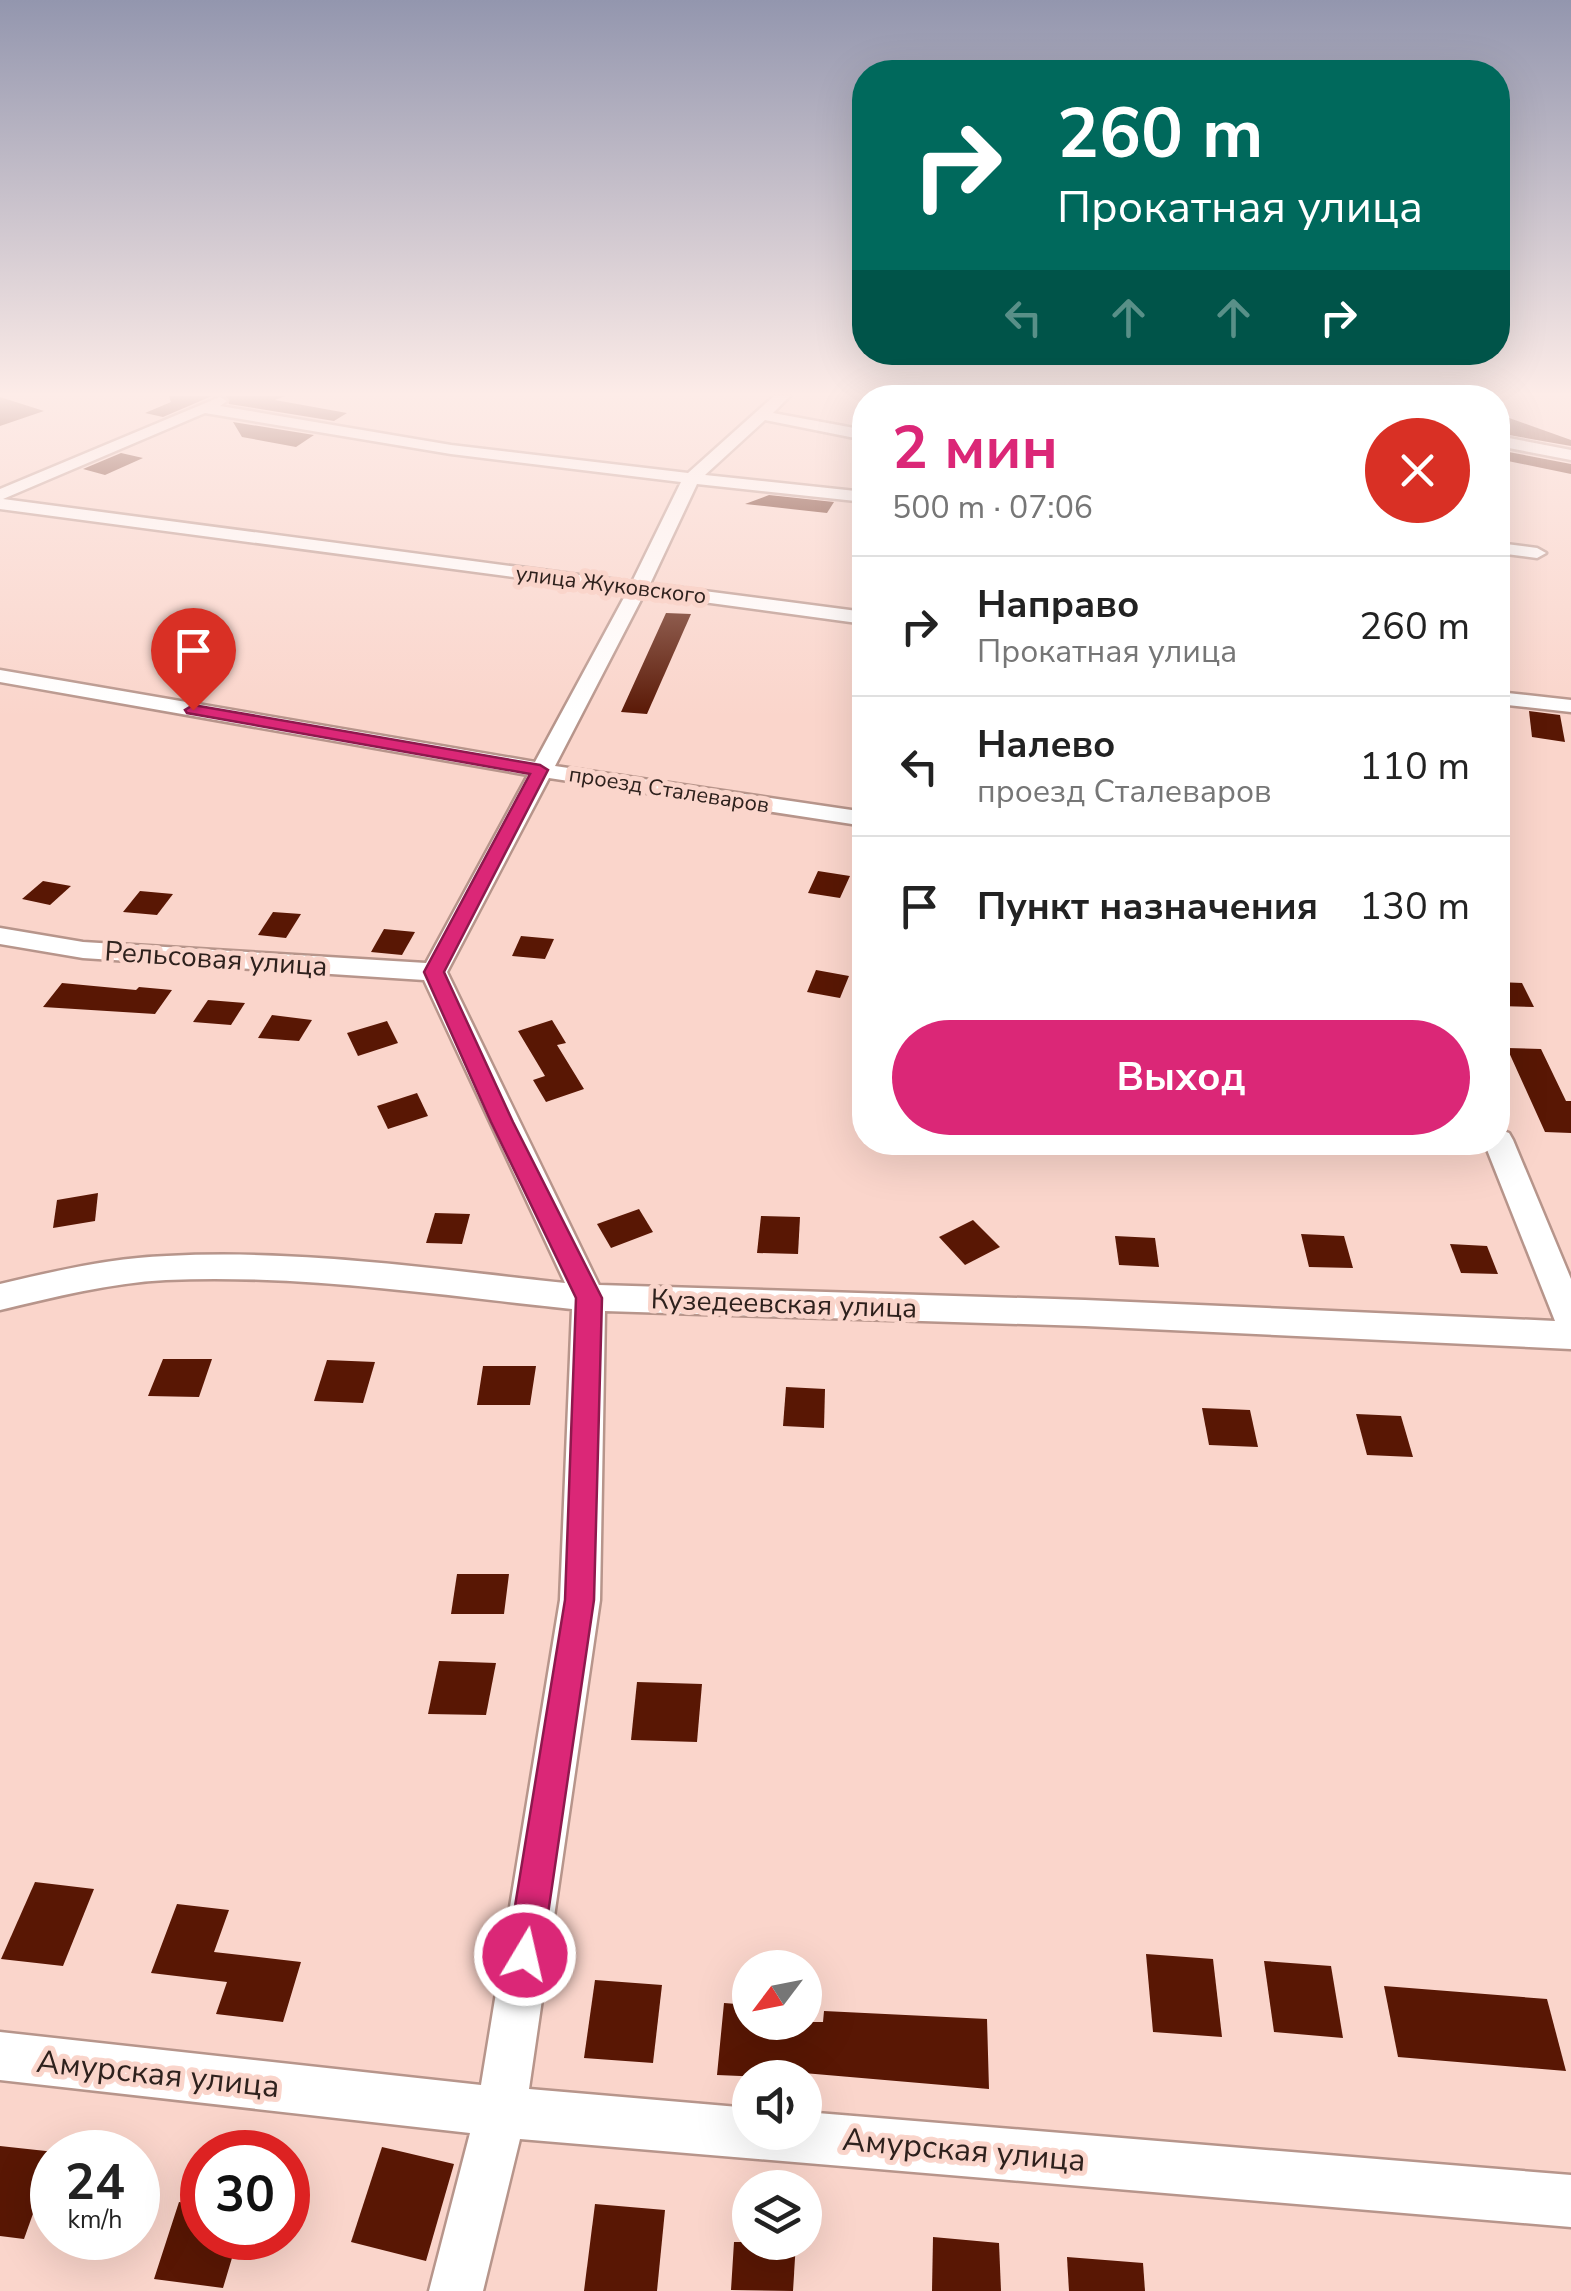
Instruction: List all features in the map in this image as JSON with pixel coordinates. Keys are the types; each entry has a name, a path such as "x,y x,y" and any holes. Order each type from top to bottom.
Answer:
{"street":[{"path":"456,2291 500,2112 580,1600 589,1298 434,972 638,589 679,503"},
{"name":"улица Жуковского","path":"0,504 852,616"},
{"path":"1510,550 1537,553"},
{"name":"проезд Сталеваров","path":"0,676 540,770 852,817"},
{"path":"1510,699 1571,706"},
{"name":"Рельсовая улица","path":"0,936 84,950 434,972"},
{"path":"1504,1155 1571,1319"},
{"name":"Кузедеевская улица","path":"0,1296 84,1277 186,1268 304,1269 589,1298 1085,1312 1571,1335"},
{"name":"Амурская улица","path":"0,2056 500,2112 1571,2201"}],"building":[{"path":"748,503 833,503 827,513 745,504"},
{"path":"666,613 691,614 647,714 621,712"},
{"path":"1529,711 1560,715 1565,742 1532,737"},
{"path":"818,871 850,876 840,898 808,893"},
{"path":"43,881 71,886 50,905 22,899"},
{"path":"140,891 173,894 157,915 123,912"},
{"path":"273,912 301,914 286,938 258,935"},
{"path":"384,929 415,932 402,955 371,952"},
{"path":"521,936 554,939 545,959 512,956"},
{"path":"816,970 849,976 840,998 807,992"},
{"path":"1510,982 1522,983 1534,1007 1510,1006"},
{"path":"62,983 172,990 155,1014 43,1007"},
{"path":"208,1000 245,1003 231,1025 193,1022"},
{"path":"272,1015 312,1020 299,1041 258,1038"},
{"path":"552,1020 566,1043 557,1045 584,1089 546,1102 533,1080 545,1076 518,1031"},
{"path":"387,1021 398,1043 358,1056 347,1033"},
{"path":"1510,1048 1541,1049 1566,1101 1571,1101 1571,1133 1545,1132"},
{"path":"417,1093 428,1116 388,1129 377,1106"},
{"path":"98,1193 95,1221 53,1228 57,1200"},
{"path":"639,1209 653,1232 611,1248 597,1224"},
{"path":"435,1213 470,1214 462,1244 426,1243"},
{"path":"761,1216 800,1217 798,1254 757,1253"},
{"path":"973,1220 1000,1247 965,1265 939,1237"},
{"path":"1301,1234 1344,1236 1353,1268 1309,1267"},
{"path":"1115,1236 1155,1238 1159,1267 1119,1265"},
{"path":"1450,1244 1487,1246 1498,1274 1461,1273"},
{"path":"163,1359 212,1359 199,1397 148,1396"},
{"path":"327,1360 375,1362 363,1403 314,1401"},
{"path":"483,1366 536,1366 530,1405 477,1405"},
{"path":"786,1387 825,1389 824,1428 783,1426"},
{"path":"1202,1408 1250,1410 1258,1447 1209,1445"},
{"path":"1356,1414 1401,1416 1413,1457 1367,1455"},
{"path":"457,1574 509,1574 504,1614 451,1614"},
{"path":"439,1661 496,1663 486,1715 428,1714"},
{"path":"637,1682 702,1684 697,1742 631,1740"},
{"path":"35,1882 94,1889 63,1966 1,1959"},
{"path":"177,1904 229,1910 214,1952 301,1962 283,2022 216,2014 227,1982 151,1973"},
{"path":"1146,1954 1213,1959 1222,2037 1153,2032"},
{"path":"1264,1961 1331,1966 1343,2038 1274,2032"},
{"path":"595,1980 662,1985 653,2063 584,2058"},
{"path":"1384,1986 1547,1999 1566,2071 1398,2057"},
{"path":"724,2003 732,2004 732,2040 822,2040 824,2011 987,2019 989,2089 822,2075 822,2060 732,2060 732,2076 717,2075"},
{"path":"0,2146 30,2149 30,2222 24,2239 0,2236"},
{"path":"382,2147 454,2164 426,2261 351,2242"},
{"path":"180,2202 180,2260 231,2260 223,2288 154,2279"},
{"path":"595,2204 665,2210 657,2291 584,2291"},
{"path":"933,2237 999,2243 1001,2291 932,2291"},
{"path":"1067,2257 1143,2263 1145,2291 1069,2291"},
{"path":"733,2260 795,2260 793,2291 731,2290"}],"route":[{"path":"193,710 540,770 434,972 589,1298 580,1600 525,1955"}]}
